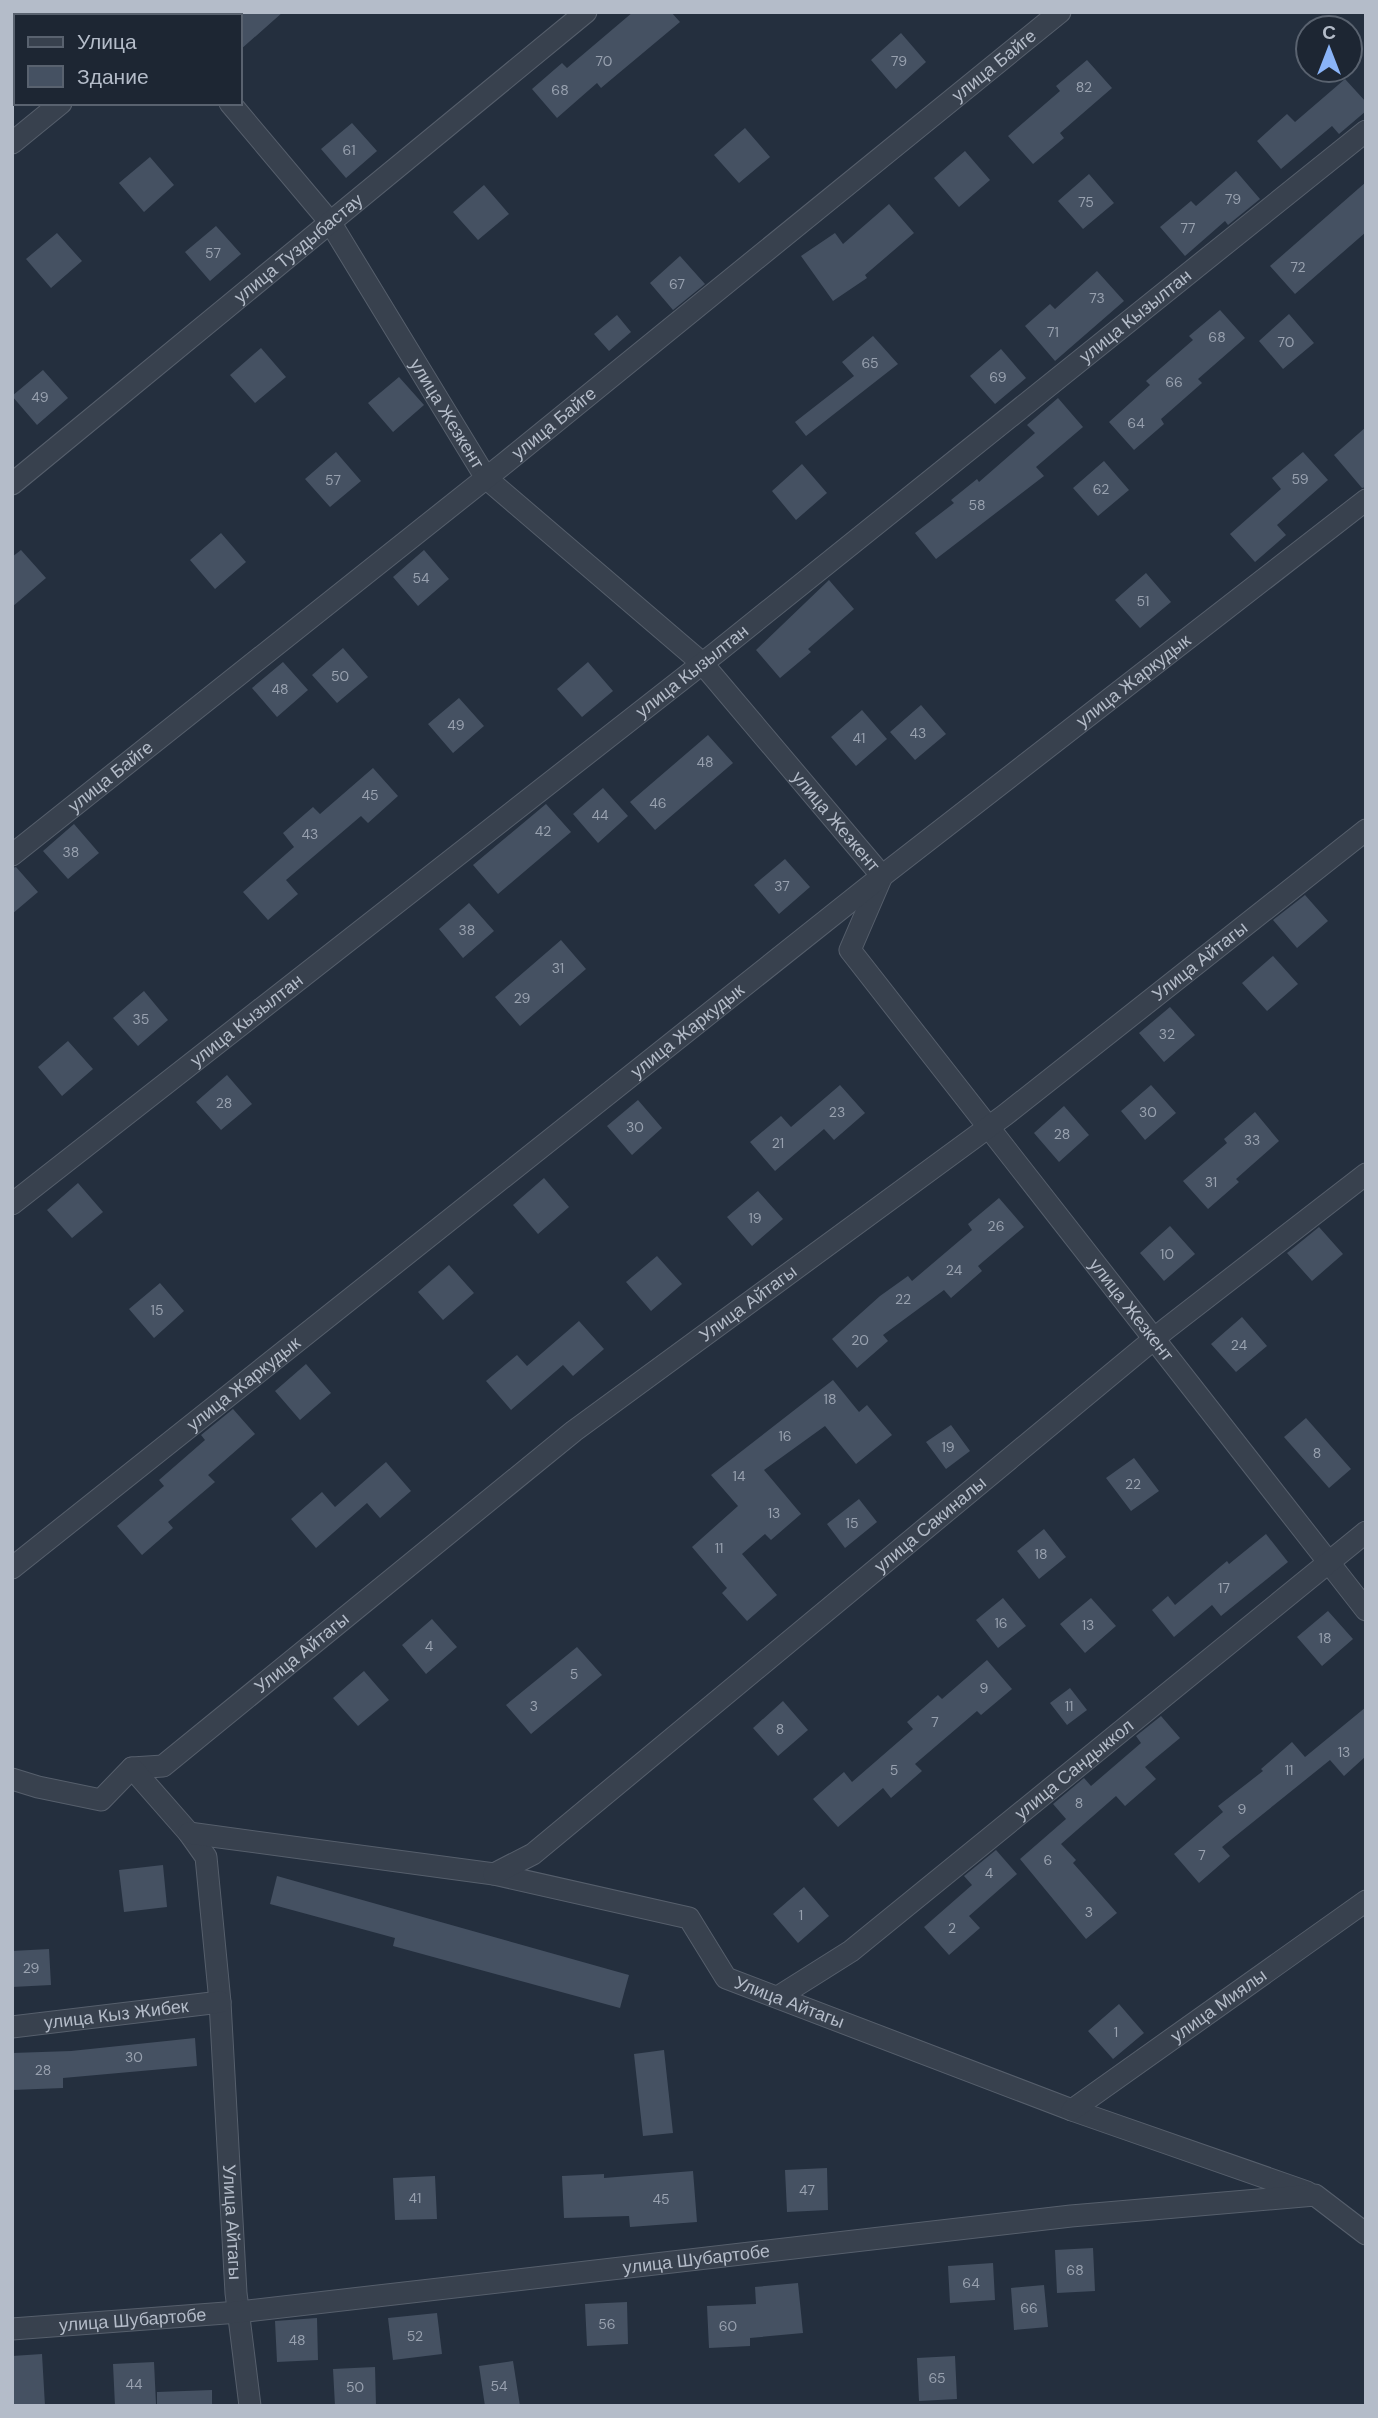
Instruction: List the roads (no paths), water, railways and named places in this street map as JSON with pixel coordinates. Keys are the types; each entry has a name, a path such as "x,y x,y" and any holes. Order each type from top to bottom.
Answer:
{"street":[{"name":"улица Туздыбастау","path":"12,484 586,12"},
{"name":"улица Байге","path":"12,855 486,478 1060,12"},
{"path":"12,143 59,105"},
{"name":"улица Жезкент","path":"232,105 330,222 486,478 702,663 882,876 850,950 1366,1610"},
{"name":"улица Кызылтан","path":"12,1205 702,663 1366,131"},
{"name":"улица Жаркудык","path":"12,1568 882,876 1366,500"},
{"name":"Улица Айтагы","path":"132,1768 163,1766 574,1432 989,1127 1366,830"},
{"name":"улица Сакиналы","path":"494,1874 533,1854 1154,1339 1366,1174"},
{"name":"улица Сандыккол","path":"779,1997 851,1951 1366,1532"},
{"path":"12,1779 101,1800 132,1768"},
{"name":"Улица Айтагы","path":"132,1768 190,1833 206,1857 220,2003 239,2312 250,2406"},
{"name":"Улица Айтагы","path":"190,1833 494,1874 689,1918 726,1978 1072,2110 1315,2195"},
{"name":"улица Миялы","path":"1072,2110 1366,1901"},
{"name":"улица Кыз Жибек","path":"12,2026 220,2003"},
{"path":"1315,2195 1366,2234"},
{"name":"улица Шубартобе","path":"12,2329 239,2312 1071,2217 1315,2195"}]}
